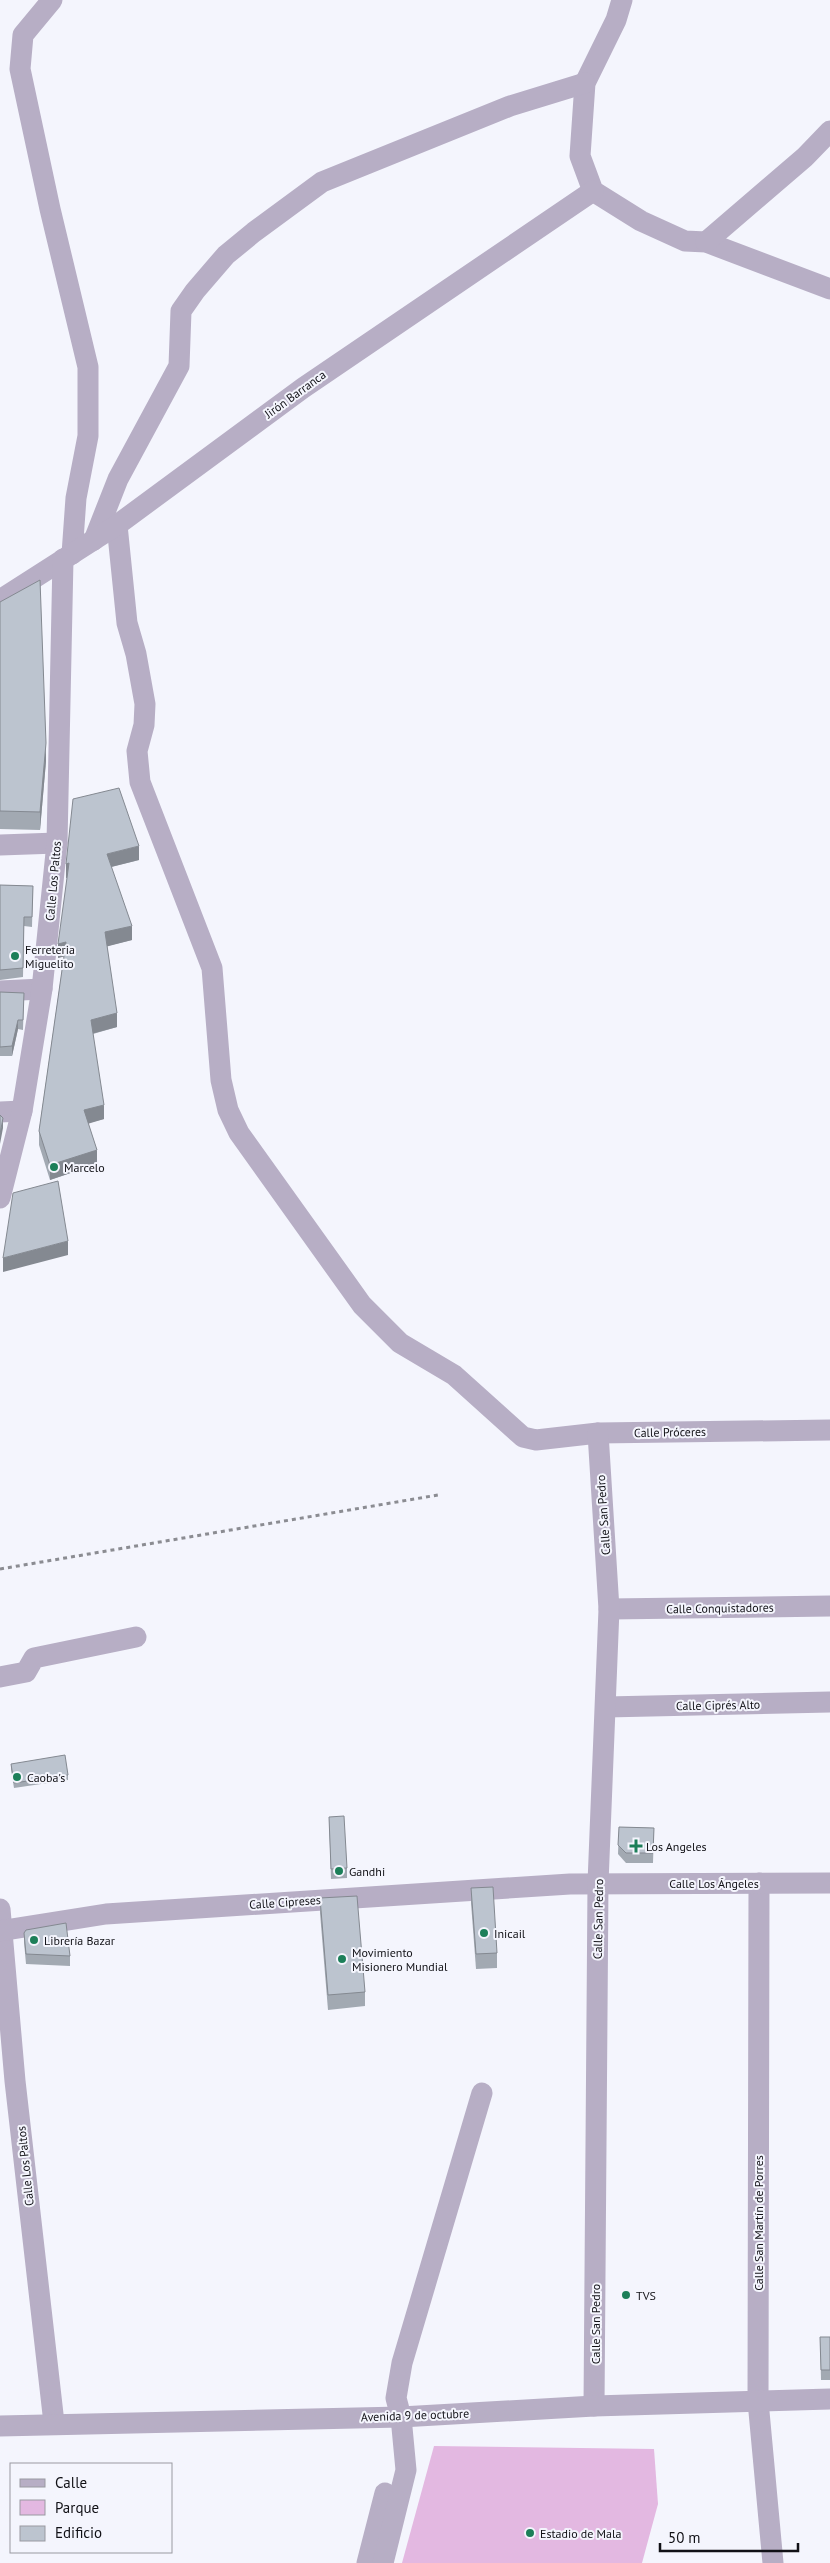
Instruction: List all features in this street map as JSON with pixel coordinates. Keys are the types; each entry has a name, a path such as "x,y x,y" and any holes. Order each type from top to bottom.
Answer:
{"street":[{"name":"Calle Los Paltos","path":"0,1198 22,1111 42,988 57,843 67,557 88,436 88,367 50,209 20,69 24,35 52,0"},
{"path":"622,0 616,20 586,83 580,156 593,191 641,221 685,241 706,242 830,290"},
{"path":"94,540 118,479 179,366 181,312 195,291 226,255 322,182 510,106 586,83"},
{"path":"706,242 805,157 830,131"},
{"name":"Jirón Barranca","path":"0,600 117,525 303,388 593,191"},
{"name":"Calle Próceres","path":"117,525 127,623 136,654 145,704 144,725 138,751 140,782 212,968 221,1080 228,1110 239,1133 362,1305 400,1343 454,1375 523,1437 536,1440 598,1433 830,1430"},
{"path":"0,845 57,843"},
{"path":"0,991 42,988"},
{"path":"0,1112 22,1111"},
{"name":"Calle San Pedro","path":"594,2406 598,1883 609,1609 598,1433"},
{"name":"Calle Conquistadores","path":"609,1609 830,1606"},
{"path":"0,1677 26,1672 34,1658 136,1637"},
{"name":"Calle Ciprés Alto","path":"606,1707 830,1702"},
{"name":"Calle Los Ángeles","path":"598,1883 830,1883"},
{"name":"Calle Cipreses","path":"1,1923 106,1914 598,1883"},
{"name":"Calle San Martín de Porres","path":"759,1883 758,2401 773,2563"},
{"name":"Calle Los Paltos","path":"1,1923 8,2083 54,2423"},
{"path":"383,2563 406,2470 401,2417 396,2398 402,2362 482,2093"},
{"name":"Avenida 9 de octubre","path":"0,2426 54,2423 401,2417 594,2406 830,2399"},
{"path":"367,2563 386,2493 406,2470"}],"path":[{"path":"0,1568 438,1495"}],"green space":[{"name":"Estadio de Mala","path":"434,2446 654,2449 658,2504 642,2563 402,2563"}],"building":[{"path":"40,580 46,743 40,812 0,811 0,602"},
{"path":"119,788 139,846 107,854 132,926 105,932 117,1013 91,1020 104,1105 84,1110 97,1150 50,1165 39,1131 66,942 58,944 69,863 66,864 73,799"},
{"path":"0,885 33,886 32,917 24,917 23,968 0,970"},
{"path":"0,992 24,993 23,1020 18,1020 12,1046 0,1047"},
{"path":"0,1115 3,1118 0,1134"},
{"path":"58,1181 68,1241 3,1258 13,1193"},
{"path":"65,1755 68,1775 14,1783 11,1764"},
{"path":"344,1816 347,1868 331,1869 329,1817"},
{"path":"619,1827 654,1828 653,1853 626,1853 618,1845"},
{"name":"Inicail","path":"493,1887 497,1953 476,1954 471,1888"},
{"name":"Movimiento Misionero Mundial","path":"357,1896 365,1992 328,1995 320,1898"},
{"path":"66,1923 70,1956 26,1954 24,1933 26,1930"},
{"path":"820,2337 830,2337 830,2370 821,2370"}],"place":[{"name":"Ferreteria Miguelito","path":"15,956"},
{"name":"Marcelo","path":"54,1167"},
{"name":"Caoba's","path":"17,1777"},
{"name":"Los Angeles","path":"636,1846"},
{"name":"Gandhi","path":"339,1871"},
{"name":"Inicail","path":"484,1933"},
{"name":"Librería Bazar","path":"34,1940"},
{"name":"Movimiento Misionero Mundial","path":"342,1959"},
{"name":"TVS","path":"626,2295"},
{"name":"Estadio de Mala","path":"530,2533"}]}
